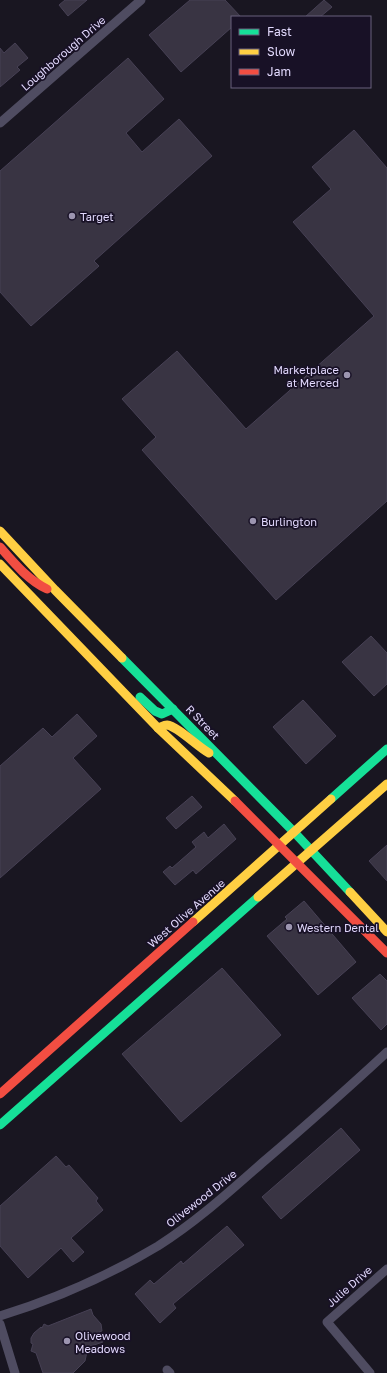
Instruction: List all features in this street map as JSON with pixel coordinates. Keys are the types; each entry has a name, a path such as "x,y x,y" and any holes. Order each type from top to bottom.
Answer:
{"street":[{"name":"Loughborough Drive","path":"0,123 141,0"},
{"name":"R Street","path":"0,531 55,590 294,832 387,932"},
{"path":"0,547 41,587 55,590"},
{"path":"0,564 158,728 298,862 387,953"},
{"path":"90,656 104,661 155,711 162,714 173,709"},
{"path":"158,728 166,725 173,727 204,751 217,754"},
{"name":"West Olive Avenue","path":"0,1094 387,750"},
{"path":"0,1125 387,784"},
{"name":"Olivewood Drive","path":"0,1316 59,1296 95,1279 157,1246 185,1228 323,1110 387,1052"},
{"name":"Julie Drive","path":"370,1373 327,1322 387,1269"},
{"path":"0,1324 15,1373"}],"building":[{"path":"65,0 87,0 68,16 59,5"},
{"path":"190,0 225,0 240,16 231,16 231,28 181,72 149,35"},
{"path":"324,0 332,7 321,16 306,16"},
{"path":"15,43 28,58 17,67 20,70 0,87 0,48 4,53"},
{"name":"Target","path":"128,58 164,99 126,133 142,152 179,119 212,156 94,261 99,266 31,326 0,292 0,171"},
{"name":"Marketplace at Merced","path":"354,130 387,168 387,501 276,600 142,450 156,437 122,399 177,351 246,429 374,316 293,222 331,189 312,167"},
{"path":"371,636 387,653 387,684 374,696 342,662"},
{"path":"303,700 336,736 306,764 273,727"},
{"path":"77,714 97,736 73,758 101,789 0,878 0,766 43,728 52,737"},
{"path":"192,796 202,807 176,829 166,818"},
{"path":"224,824 236,839 196,874 193,870 175,885 163,872 170,866 172,868 196,847 192,842 204,832 208,838"},
{"path":"387,845 387,881 369,861"},
{"path":"304,901 356,962 318,995 267,936 287,919 285,917"},
{"path":"222,968 281,1035 181,1122 122,1054"},
{"path":"380,974 387,981 387,1024 381,1030 352,998"},
{"path":"341,1128 360,1150 281,1219 262,1197"},
{"path":"56,1156 66,1167 69,1165 98,1198 96,1201 103,1210 71,1238 84,1252 73,1262 61,1248 28,1278 0,1246 0,1206"},
{"path":"227,1226 244,1245 173,1304 176,1308 160,1323 135,1294 150,1280 154,1284 181,1261 183,1264"},
{"name":"Olivewood Meadows","path":"91,1309 93,1315 101,1324 102,1331 99,1332 103,1342 88,1347 85,1361 73,1373 43,1373 36,1353 31,1351 33,1344 31,1343 31,1338 34,1333 41,1327 42,1328 44,1324 48,1326"}],"traffic: fast":[{"path":"122,658 294,832 350,892"},
{"path":"140,697 155,711 162,714 173,709"},
{"path":"331,799 387,749"},
{"path":"0,1125 258,897"}],"traffic: slow":[{"path":"0,531 55,590 122,658"},
{"path":"0,564 158,728 235,801"},
{"path":"158,728 166,725 171,726 209,753"},
{"path":"258,897 387,784"},
{"path":"193,922 331,799"},
{"path":"350,892 387,932"}],"traffic: jam":[{"path":"0,547 27,576 47,589"},
{"path":"235,801 387,953"},
{"path":"0,1094 193,922"}],"place":[{"name":"Target","path":"72,216"},
{"name":"Marketplace at Merced","path":"347,375"},
{"name":"Burlington","path":"253,521"},
{"name":"Western Dental","path":"289,927"},
{"name":"Olivewood Meadows","path":"67,1341"}]}
